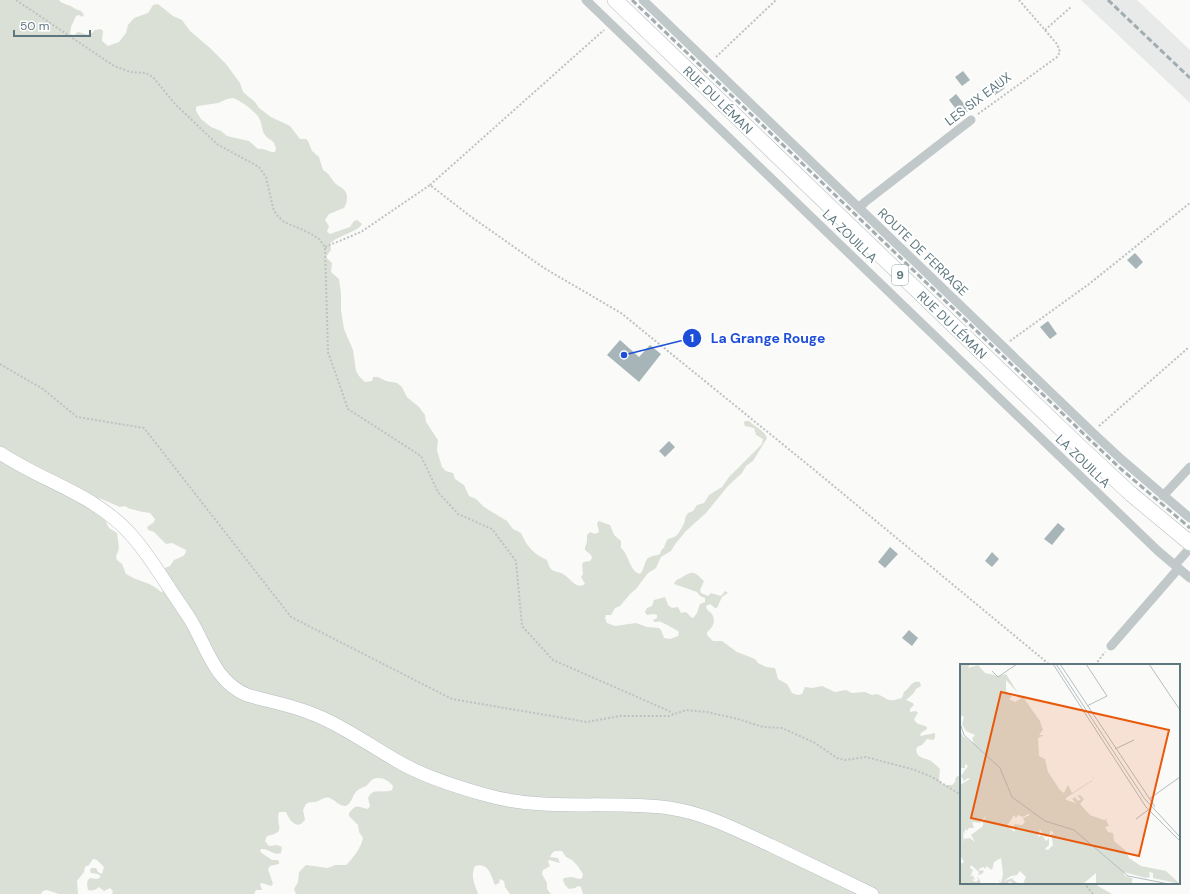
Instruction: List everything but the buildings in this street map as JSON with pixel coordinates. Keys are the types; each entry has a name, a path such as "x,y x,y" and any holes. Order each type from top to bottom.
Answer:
{"main road":[{"name":"RUE DU LÉMAN","path":"615,0 1072,440 1131,494 1190,543"}],"street":[{"name":"LA ZOUILLA","path":"586,0 1131,525 1190,578"},
{"name":"ROUTE DE FERRAGE","path":"643,0 1092,432 1163,496 1190,518"},
{"name":"LES SIX EAUX","path":"859,208 971,120"},
{"path":"0,453 20,465 86,498 114,517 124,527 152,563 191,620 218,672 239,692 308,711 336,724 417,771 475,792 501,799 532,804 610,804 669,808 706,817 872,894"},
{"path":"1163,496 1190,467"},
{"path":"1111,646 1177,567 1190,548"}],"path":[{"path":"16,0 114,66 131,72 146,73 153,77 175,104 217,144 259,167 266,177 273,208 276,214 284,222 308,232 319,239 325,247 328,352 348,409 421,456 438,492 458,514 492,530 516,561 522,626 553,660 670,711 673,714"},
{"path":"709,64 776,0"},
{"name":"LES SIX EAUX","path":"971,120 1058,55 1060,50 1057,44 1019,0"},
{"path":"1045,30 1072,6"},
{"path":"325,247 361,232 430,185 611,24"},
{"path":"430,185 470,216 544,268 621,313 812,468 1049,664"},
{"path":"1004,348 1013,337 1089,284 1190,203"},
{"path":"1092,432 1188,348"},
{"path":"0,364 44,389 77,417 144,428 291,617 452,699 587,722 620,716 669,716 692,709 738,719 763,727 782,728 815,743 837,758 845,760 866,756 915,770 932,777 960,794"},
{"path":"1096,664 1111,646"},
{"path":"1085,884 1093,894"}],"shaded area":[{"path":"0,0 59,0 62,3 81,11 84,15 82,17 79,15 76,16 71,27 70,34 74,35 78,32 89,34 95,30 101,29 103,31 102,41 108,46 119,42 126,33 128,25 134,18 148,13 153,5 158,4 173,16 182,20 190,31 226,64 240,83 243,92 255,102 259,108 271,117 290,126 300,139 306,139 308,141 312,151 319,157 323,170 347,194 347,201 344,208 329,214 325,220 329,226 327,232 330,234 350,227 354,221 357,220 362,224 360,227 333,241 330,244 331,250 326,257 332,263 331,272 339,279 344,329 353,350 356,371 359,376 365,382 372,381 373,377 378,377 386,381 397,383 402,387 407,397 419,407 425,415 426,422 438,440 437,450 442,467 446,471 453,473 455,479 464,485 469,496 476,499 484,507 507,521 513,529 521,533 531,550 547,560 551,569 563,574 576,585 578,586 585,584 581,577 583,574 582,564 590,561 592,558 591,555 585,550 587,535 590,532 595,534 599,532 597,523 599,521 610,525 614,535 621,541 621,548 626,554 631,566 640,574 648,558 660,554 668,539 675,537 678,534 688,513 693,511 697,505 704,503 709,495 722,487 729,477 762,444 763,439 756,435 754,428 745,426 745,421 749,421 762,431 767,438 753,461 746,466 742,473 728,486 706,513 686,531 671,551 661,557 656,568 648,573 636,589 620,606 615,608 611,615 606,615 605,618 607,623 615,626 636,623 647,627 659,628 664,638 670,639 678,636 679,632 673,628 660,622 654,622 653,620 657,618 657,615 647,615 645,612 647,608 652,606 654,600 665,597 668,605 672,608 678,607 681,613 686,612 692,618 694,617 700,604 705,602 705,598 700,596 697,592 674,584 675,581 693,573 698,575 704,581 700,590 701,593 708,596 711,593 721,596 725,591 728,593 722,597 717,608 710,604 706,606 714,619 711,628 707,632 707,635 713,641 722,641 737,652 755,659 758,663 766,667 775,668 778,679 787,684 792,693 798,695 802,694 805,687 812,688 822,686 835,692 846,690 852,693 865,692 872,695 877,694 888,700 893,700 902,698 904,692 913,683 920,682 921,686 916,689 914,693 906,700 914,705 910,709 910,712 916,711 918,713 914,719 915,721 927,727 927,729 921,733 920,736 935,733 935,738 933,740 927,739 922,745 917,747 917,753 919,756 930,761 940,769 939,779 943,785 952,785 955,782 956,777 960,775 960,884 1096,884 1112,894 583,894 581,887 578,886 569,889 563,880 564,878 571,877 580,879 582,878 583,874 577,865 566,857 562,851 555,851 550,857 558,858 560,863 549,860 548,862 550,866 543,870 542,874 547,883 547,889 551,894 510,894 505,887 504,881 500,879 499,883 495,885 489,871 480,865 475,866 473,874 478,894 296,894 294,889 298,882 299,872 306,865 328,868 335,865 346,865 354,856 361,845 363,838 359,832 358,825 349,816 349,813 356,807 368,809 370,806 368,798 372,793 392,790 393,786 387,780 379,778 373,779 366,786 357,790 346,806 341,805 330,798 324,798 315,802 307,803 303,810 305,820 299,825 291,821 286,812 279,812 279,830 277,833 267,836 265,841 269,846 277,845 282,847 281,853 276,854 264,849 261,849 260,851 272,860 278,860 279,862 279,864 270,866 268,869 273,884 271,886 262,883 260,884 262,890 256,890 254,894 112,894 113,891 110,888 104,891 99,887 94,890 88,890 87,883 90,878 97,879 101,877 98,874 91,873 91,868 96,868 98,872 102,874 104,867 97,860 93,859 89,865 85,867 84,872 77,881 78,894 59,894 47,890 43,891 41,894 0,894","holes":["233,98 256,114 261,122 264,133 274,143 276,149 275,152 258,149 249,141 227,136 221,131 211,127 201,119 196,111 196,107 198,106 218,103 227,99","99,498 120,507 125,506 130,509 150,513 155,519 154,522 147,527 148,530 154,532 166,544 172,543 186,550 184,555 174,560 170,566 163,570 166,578 175,583 175,587 161,592 157,588 126,574 122,564 116,557 119,548 117,533 109,528 105,520 92,510"]},
{"path":"1081,0 1137,0 1190,50 1190,103"}],"railway":[{"path":"632,0 1088,438 1121,469 1190,528"},
{"path":"1108,0 1190,78"}],"place":[{"name":"La Grange Rouge","path":"624,355"}]}
